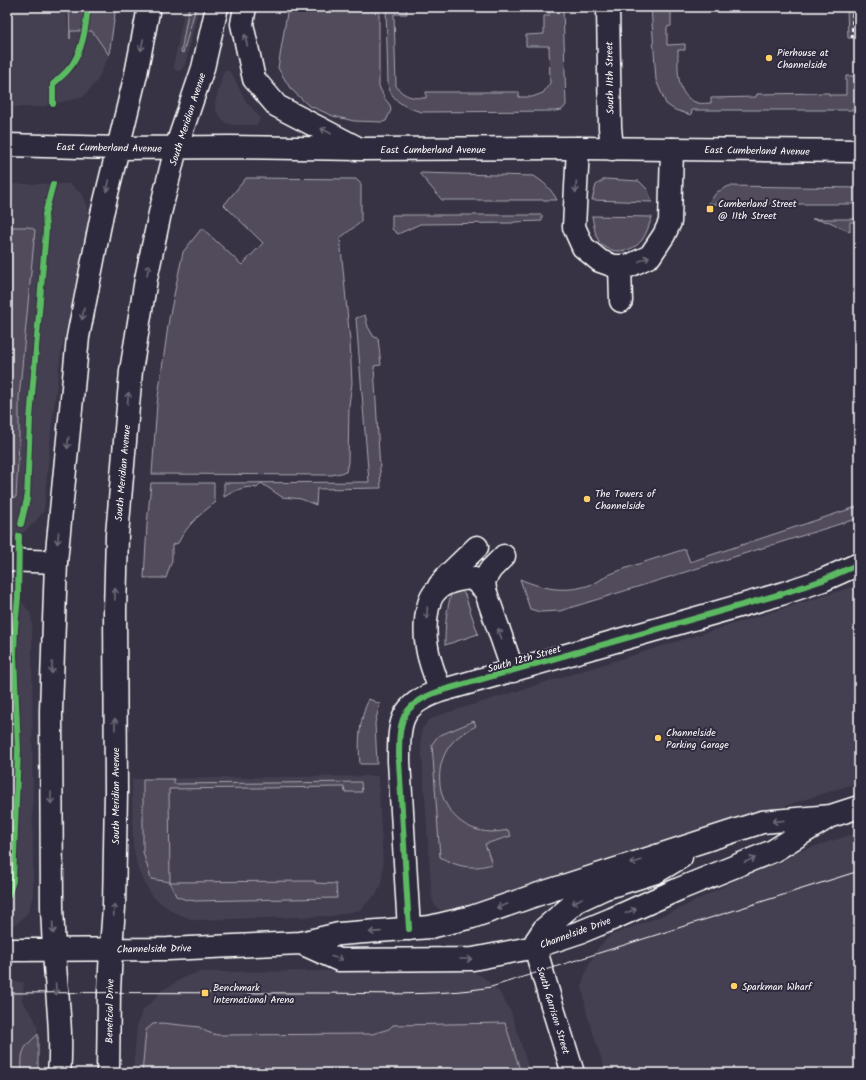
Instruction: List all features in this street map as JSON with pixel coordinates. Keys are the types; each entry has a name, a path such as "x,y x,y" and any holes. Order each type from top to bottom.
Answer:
{"main road":[{"path":"59,1073 59,1016 56,992 52,907 51,711 56,562 78,337 102,214 136,74 149,7"},
{"name":"South Meridian Avenue","path":"111,949 114,907 117,535 131,371 146,279 176,148 203,68 217,7"},
{"path":"245,7 242,24 254,79 277,106 361,149"},
{"name":"South 11th Street","path":"608,7 610,127 612,149"},
{"name":"East Cumberland Avenue","path":"7,145 117,148 578,148 859,151"},
{"path":"578,148 574,227 583,247 600,261 614,266 629,266 650,256 664,235 670,222 672,149"},
{"path":"620,266 621,301"},
{"path":"440,691 427,647 426,638 428,605 436,590 446,577 477,547"},
{"path":"504,556 491,569 484,580 485,590 513,671"},
{"path":"7,560 56,562"},
{"name":"South 12th Street","path":"409,930 399,761 400,728 404,715 419,701 440,691 782,594 823,580 859,564"},
{"path":"436,590 454,580 472,578 485,590"},
{"name":"Channelside Drive","path":"7,950 168,949 301,943 339,934 409,930 430,927 472,917 546,891 762,822 831,816 859,807"},
{"name":"Channelside Drive","path":"301,943 339,960 473,959 535,947 583,931 773,851 831,816"},
{"path":"535,947 536,941 544,929 577,900 605,888 656,872 713,838"},
{"name":"South Garrison Street","path":"535,947 573,1073"},
{"name":"Beneficial Drive","path":"108,1073 111,949"}],"path":[{"path":"852,38 853,7"}],"shaded area":[{"path":"7,7 65,7 69,35 69,7 116,7 109,55 97,81 83,97 40,107 7,107"},
{"path":"69,7 116,7 109,55 92,31 70,31 70,39"},
{"path":"185,7 199,7 185,64 182,69 176,71 174,63"},
{"path":"189,7 196,7 183,53 181,52"},
{"path":"288,7 379,7 379,86 385,99 390,105 391,110 386,121 354,121 333,116 308,105 290,88 278,68"},
{"path":"386,7 406,7 407,14 394,14 396,86 405,95 417,98 426,98 426,92 519,92 519,97 532,97 543,93 550,83 549,46 526,46 526,35 544,34 544,16 549,16 549,7 563,7 566,105 562,110 555,111 422,112 405,106 392,95 388,84"},
{"path":"651,7 671,7 671,26 667,27 667,45 685,44 685,50 678,50 678,73 679,81 685,95 691,100 698,103 711,103 711,98 756,97 757,94 829,93 829,95 846,95 846,76 859,76 858,110 692,110 691,115 675,110 666,104 656,80"},
{"path":"847,7 859,7 859,38 848,38"},
{"path":"225,71 229,71 232,74 245,100 260,118 256,125 233,125 226,123 216,112 215,103 223,73"},
{"path":"419,173 534,176 547,186 557,200 442,200"},
{"path":"246,178 356,179 361,184 361,222 340,238 350,341 352,383 349,405 348,462 346,472 331,475 152,474 157,404 169,319 183,252 202,228 242,265 263,243 224,205"},
{"path":"605,179 639,181 647,189 652,202 592,200 596,185"},
{"path":"7,184 70,184 83,195 88,208 87,229 61,352 51,431 44,510 35,522 19,536 7,540"},
{"path":"729,186 859,188 859,204 708,204 717,192"},
{"path":"392,215 542,215 542,221 513,223 420,224 398,234 392,229"},
{"path":"592,216 652,217 645,235 638,244 629,249 618,251 602,245 595,232"},
{"path":"812,219 859,219 859,222 850,222 850,232 830,222"},
{"path":"7,227 29,227 35,230 19,398 19,443 16,497 7,498"},
{"path":"365,315 368,327 374,337 378,338 381,365 374,366 381,488 317,489 316,505 301,499 282,497 261,483 257,488 244,488 224,497 224,483 369,482 356,318"},
{"path":"151,483 214,483 214,500 216,502 194,520 178,543 172,545 172,560 166,578 144,578"},
{"path":"859,506 859,518 560,611 540,612 530,609 520,579 548,588 578,588 597,582 622,570 685,549 690,562"},
{"path":"7,585 31,614 33,895 29,911 18,923 7,927"},
{"name":"Channelside Parking Garage","path":"859,585 859,782 462,910 452,912 440,910 435,906 432,898 421,740 422,729 428,721 437,716"},
{"path":"462,591 465,595 478,634 445,645 448,605 452,592"},
{"path":"369,699 380,704 375,723 377,764 360,764 359,747 361,723"},
{"path":"474,721 476,726 456,739 451,744 444,756 440,768 440,781 442,794 447,806 465,825 486,832 508,830 511,836 485,844 492,864 478,867 459,865 440,857 432,744 438,736"},
{"path":"378,776 383,866 381,886 376,894 360,910 331,916 194,920 173,912 152,896 138,870 133,845 132,779"},
{"path":"143,779 174,779 174,784 361,782 362,792 345,792 344,787 169,789 170,882 151,879 143,852"},
{"name":"Sparkman Wharf","path":"859,832 859,1073 606,1073 587,1014 582,987 584,977 597,949 611,935 677,910 782,857"},
{"path":"315,881 315,883 336,884 337,898 195,901 176,896 170,882"},
{"path":"451,970 475,973 483,977 500,993 511,1012 530,1073 133,1073 137,1025 143,1010 161,991 187,976 200,972"},
{"path":"7,982 24,982 22,1001 33,1016 37,1025 38,1073 7,1073"},
{"path":"162,1023 199,1027 207,1032 217,1035 372,1034 389,1029 393,1025 505,1023 521,1073 142,1073 146,1030 153,1024"},
{"path":"38,1034 38,1073 22,1073 22,1055 29,1043"}],"tram line":[{"path":"7,993 402,994 447,992 491,987 859,871"}],"cycle path":[{"path":"53,104 53,84 69,69 79,52 83,39 88,7"},
{"path":"21,524 27,499 30,419 46,230 45,214 53,184"},
{"path":"8,896 13,881 18,750 14,655 18,597 19,536"},
{"path":"409,929 399,747 401,725 404,717 416,702 426,696 440,691 781,594 823,580 859,564"}],"place":[{"name":"Pierhouse at Channelside","path":"769,58"},
{"name":"Cumberland Street @ 11th Street","path":"710,209"},
{"name":"The Towers of Channelside","path":"587,499"},
{"name":"Channelside Parking Garage","path":"658,738"},
{"name":"Sparkman Wharf","path":"734,986"},
{"name":"Benchmark International Arena","path":"205,993"}]}
